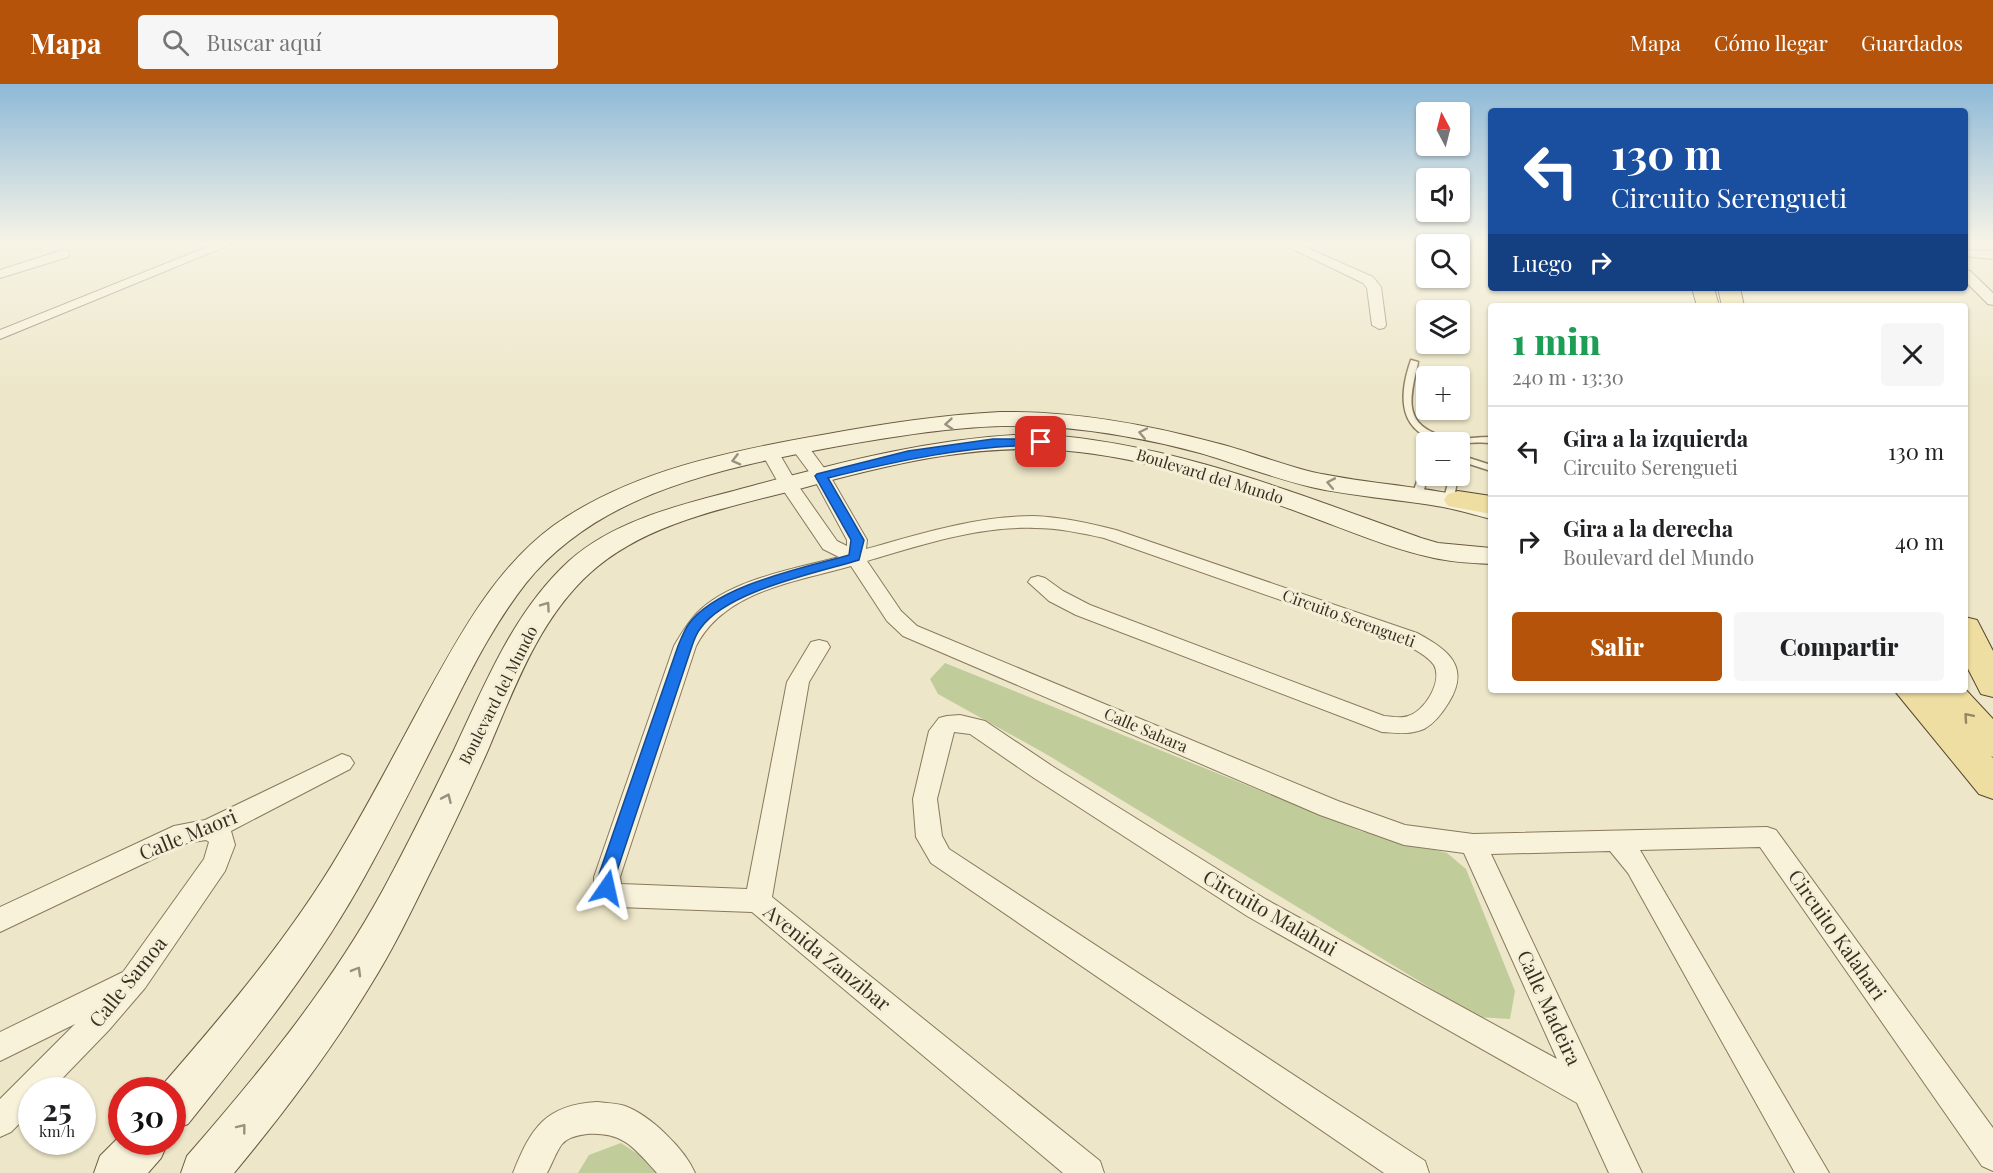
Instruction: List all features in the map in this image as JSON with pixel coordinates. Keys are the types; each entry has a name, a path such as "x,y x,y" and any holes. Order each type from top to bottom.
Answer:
{"main road":[{"path":"1454,491 1488,504"},
{"path":"1968,634 1993,685"},
{"path":"1894,693 1929,727 1986,763"},
{"path":"1915,693 1986,763"},
{"path":"1947,693 1986,763"}],"street":[{"path":"0,322 71,294"},
{"path":"0,335 102,294"},
{"path":"1375,294 1379,325"},
{"name":"Boulevard del Mundo","path":"186,1091 296,955 353,864 462,659 498,603 530,561 549,543 597,512 655,484 705,468 770,452 922,426 1004,420 1050,420 1122,429 1192,443 1308,479 1382,493 1416,482"},
{"name":"Boulevard del Mundo","path":"204,1173 240,1131 348,987 428,840 516,654 543,608 563,582 594,555 660,522 716,503 908,454 1025,441 1075,443 1135,453 1197,469 1438,551 1488,556"},
{"path":"770,452 788,484 830,545 855,557 858,540 821,476 799,446"},
{"name":"Boulevard del Mundo","path":"1439,486 1454,491 1488,509"},
{"path":"1369,529 1365,518 1366,507 1373,498 1382,493"},
{"path":"816,523 831,522 844,516"},
{"name":"Circuito Serengueti","path":"855,557 936,535 1003,523 1035,522 1069,525 1109,534 1410,638 1433,651 1445,665 1447,680 1438,700 1424,717 1414,723 1382,724 1083,610 1056,596 1038,582"},
{"path":"549,543 594,555"},
{"name":"Calle Sahara","path":"855,557 894,616 910,631 1373,825 1404,835 1473,844"},
{"name":"Avenida Zanzibar","path":"855,557 728,598 694,626 685,646 607,877 607,888 610,893 618,896 758,901 1088,1173"},
{"path":"758,901 798,682 819,647"},
{"name":"Circuito Malahui","path":"1413,1173 940,856 929,837 925,799 941,731 947,724 960,723 977,727 1043,772 1257,908 1588,1092"},
{"name":"Calle Maori","path":"0,920 183,833 209,830 342,763"},
{"name":"Calle Samoa","path":"0,1120 99,1020 135,979 216,863 222,845 221,837 209,830"},
{"name":"Circuito Kalahari","path":"1473,844 1767,837 1993,1155"},
{"path":"1617,841 1637,865 1813,1173"},
{"name":"Calle Madeira","path":"1473,844 1626,1173"},
{"path":"0,1047 135,979"},
{"path":"529,1173 552,1131 576,1119 597,1118 622,1121 645,1137 679,1173"},
{"path":"117,1173 133,1155"}],"lane":[{"path":"1414,362 1407,405 1411,421 1427,432"},
{"path":"1470,440 1488,441"},
{"path":"1470,461 1488,467"}],"green space":[{"path":"945,663 1360,831 1447,853 1466,869 1515,991 1510,1019 1478,1017 1046,754 938,694 930,679"},
{"path":"621,1143 650,1162 660,1173 578,1173 589,1155"}],"route":[{"path":"607,888 607,877 685,646 694,626 728,598 752,588 855,557 858,540 821,476 908,454 993,442 1041,442"}]}
